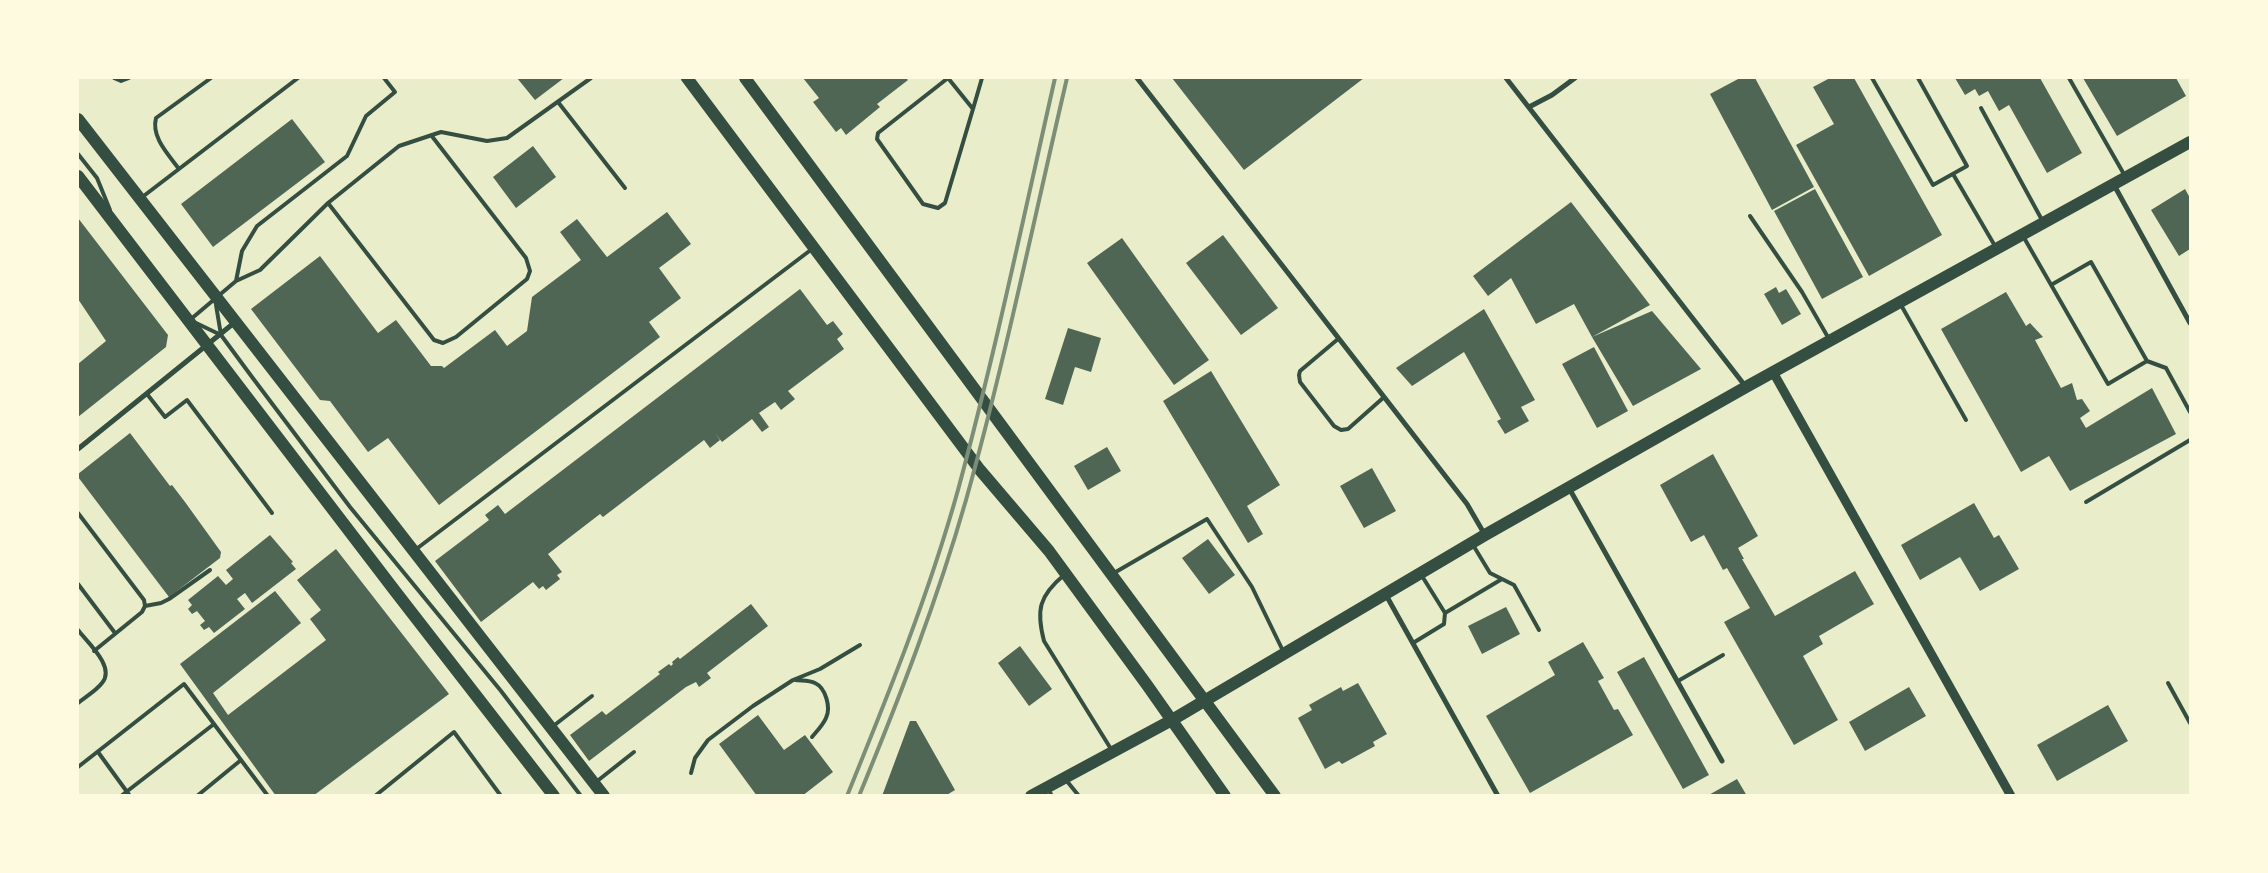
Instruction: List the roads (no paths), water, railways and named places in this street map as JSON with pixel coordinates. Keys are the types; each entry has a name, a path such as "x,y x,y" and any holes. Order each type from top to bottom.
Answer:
{"main road":[{"path":"687,78 980,470 1037,536 1066,574 1225,796"},
{"path":"745,78 1275,796"},
{"path":"78,119 138,200 604,796"},
{"path":"1031,796 1050,791 1065,778 1205,701 1569,487 2190,142"},
{"path":"80,185 119,230 554,796"}],"street":[{"path":"1137,78 1338,340 1467,504 1485,535"},
{"path":"1506,78 1746,387"},
{"path":"1529,107 1552,95 1575,78"},
{"path":"2114,185 2190,324"},
{"path":"78,449 235,323"},
{"path":"1773,372 2011,796"},
{"path":"1569,487 1722,761"},
{"path":"1386,595 1498,796"}],"lane":[{"path":"114,78 121,81 129,78"},
{"path":"179,169 158,140 154,127 156,118 210,78"},
{"path":"138,200 298,78"},
{"path":"236,281 242,251 257,226 347,156 366,116 395,92 384,78"},
{"path":"221,335 189,321 236,281 260,270 328,204 399,146 441,132 487,141 507,138 591,78"},
{"path":"973,109 948,78 878,133 877,139 924,204 929,207 938,208 945,203 973,109 982,78"},
{"path":"1872,78 1933,185 1968,166 1918,78"},
{"path":"2069,78 2126,178"},
{"path":"558,102 625,188"},
{"path":"1981,108 2045,224"},
{"path":"328,204 434,340 444,344 456,337 527,279 530,272 526,258 431,135"},
{"path":"78,154 97,178 119,230"},
{"path":"1953,174 1997,250"},
{"path":"1750,216 1802,292 1830,341"},
{"path":"2023,236 2108,384 2147,361"},
{"path":"414,552 815,247"},
{"path":"2051,285 2091,262 2147,361 2166,368 2190,412"},
{"path":"215,298 221,335 350,507 506,698 581,796"},
{"path":"1900,303 1966,420"},
{"path":"1338,340 1300,371 1298,375 1300,382 1334,426 1341,430 1348,429 1383,398"},
{"path":"147,394 165,417 186,400 272,513"},
{"path":"2086,502 2190,440"},
{"path":"78,513 144,600 145,606 142,612 94,651"},
{"path":"1112,574 1207,519 1252,587 1285,654"},
{"path":"1472,543 1490,573 1514,585 1539,630"},
{"path":"145,606 161,602 210,570"},
{"path":"1066,574 1052,586 1040,605 1040,624 1044,641 1113,752"},
{"path":"1413,643 1444,624 1445,613 1421,574"},
{"path":"1445,613 1502,579"},
{"path":"78,584 115,633"},
{"path":"78,630 104,664 106,674 103,683 79,702 78,696"},
{"path":"691,773 695,758 708,740 753,706 793,680 820,669 860,645"},
{"path":"1678,682 1723,656"},
{"path":"793,680 815,683 820,686 826,698 828,709 826,719 812,737"},
{"path":"2168,683 2190,723"},
{"path":"78,768 184,684 268,796"},
{"path":"551,728 592,696"},
{"path":"121,796 214,724"},
{"path":"375,796 454,732 501,796"},
{"path":"98,752 130,796"},
{"path":"595,783 634,752"},
{"path":"197,796 241,760"},
{"path":"1065,778 1079,796"}],"railway":[{"path":"847,796 921,606 947,529 972,439 997,336 1055,78"},
{"path":"859,796 917,650 955,538 1006,343 1067,78"}]}
